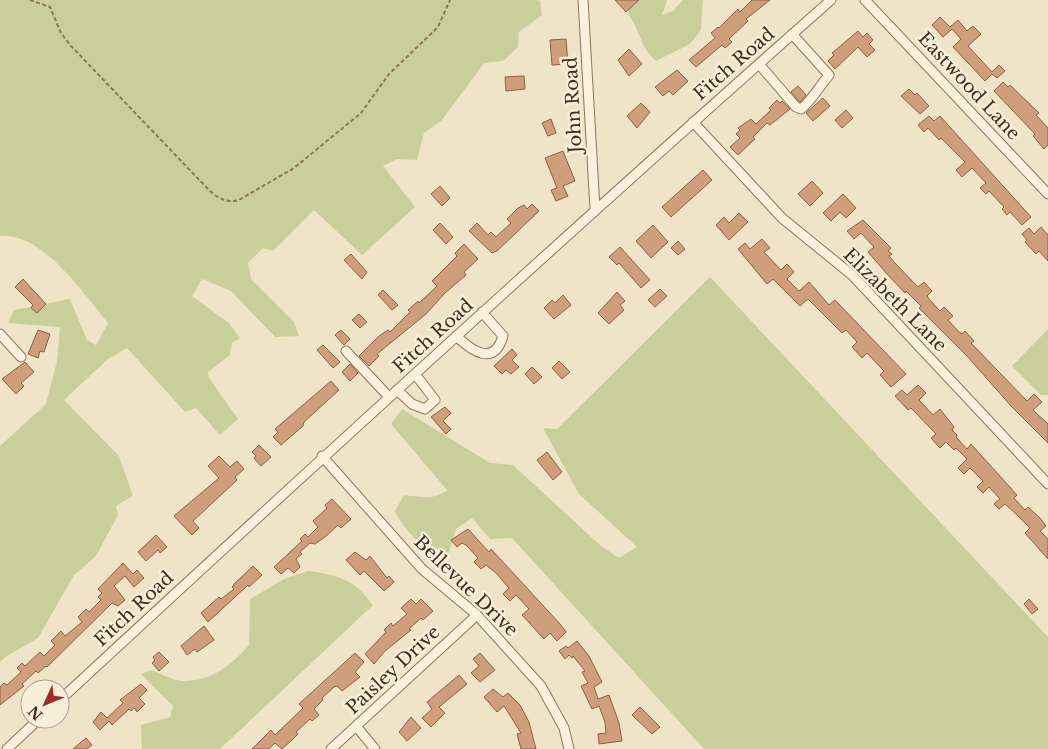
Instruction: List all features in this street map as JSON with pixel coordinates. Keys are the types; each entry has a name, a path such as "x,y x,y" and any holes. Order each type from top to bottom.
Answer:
{"street":[{"name":"John Road","path":"583,0 595,208"},
{"name":"Fitch Road","path":"70,691 322,456 390,397 595,208 831,0"},
{"name":"Eastwood Lane","path":"866,0 1048,194"},
{"path":"759,64 796,107 800,109 811,101 816,90 829,75 792,34"},
{"name":"Elizabeth Lane","path":"692,122 782,218 852,275 1048,484"},
{"path":"456,336 475,352 484,355 492,353 500,344 503,336 482,312"},
{"path":"0,334 21,356"},
{"path":"346,351 390,397"},
{"path":"397,390 418,408 425,409 431,405 435,400 415,374"},
{"name":"Bellevue Drive","path":"322,456 422,569 477,615 542,686 564,728 569,749"},
{"name":"Paisley Drive","path":"331,749 477,615"},
{"path":"356,726 375,749"},
{"path":"7,749 28,729"}],"path":[{"path":"30,0 50,7 61,33 71,46 208,189 219,198 230,202 239,200 286,173 361,113 389,74 438,27 445,15 450,0"}],"green space":[{"path":"0,0 536,0 540,1 542,15 519,32 518,47 503,61 484,63 442,120 424,133 417,160 397,159 383,166 415,207 362,255 314,210 273,251 263,248 248,263 251,279 294,322 299,336 275,337 231,291 202,279 192,296 229,323 240,338 232,343 230,355 208,372 209,378 238,419 220,435 196,408 185,412 127,348 108,359 64,400 119,456 133,496 116,506 118,515 96,556 74,575 38,638 5,657 0,662 0,446 46,404 57,361 60,327 8,323 14,310 70,299 87,340 96,345 108,323 74,281 46,254 16,237 0,236"},
{"path":"630,0 667,0 662,15 673,11 683,0 703,0 701,30 690,44 656,61 646,50 628,14"},
{"path":"710,277 1048,637 1048,749 704,749 512,538 490,539 472,518 456,529 447,558 439,561 403,526 395,511 404,495 433,497 447,490 391,424 402,409 490,463 513,465 601,546 619,558 637,547 579,494 543,428 557,429"},
{"path":"1048,329 1048,395 1041,395 1012,366"},
{"path":"308,571 328,574 345,580 359,589 373,605 220,749 142,749 141,725 170,717 173,706 141,674 151,670 181,681 192,681 211,676 235,660 249,645 250,599 284,579"}],"building":[{"path":"615,0 639,0 626,12"},
{"path":"752,0 770,0 746,19 748,21 729,39 732,42 725,48 722,45 696,67 689,60 715,38 711,33 719,28 738,9 740,12"},
{"path":"940,17 950,27 958,20 967,31 973,26 981,34 968,46 992,72 999,65 1005,71 997,78 992,74 985,81 953,47 961,39 952,29 943,37 932,25"},
{"path":"858,31 863,37 867,33 873,40 869,44 875,50 867,57 858,47 835,69 828,61 834,55 832,53"},
{"path":"566,39 568,64 552,65 550,40"},
{"path":"629,49 642,64 629,76 618,60"},
{"path":"677,70 688,81 673,95 669,91 663,96 655,87"},
{"path":"524,76 525,89 506,91 505,77"},
{"path":"1003,82 1008,87 1010,85 1039,113 1036,115 1048,128 1048,145 1044,149 1033,136 1035,134 994,91"},
{"path":"798,86 806,95 800,102 791,92"},
{"path":"909,89 915,95 917,93 929,106 920,114 901,96"},
{"path":"823,98 830,106 813,121 806,113"},
{"path":"777,100 780,103 782,101 790,109 770,125 767,123 753,137 755,139 738,155 730,147 740,138 736,134 740,130 738,128 751,119 756,124 771,110 769,108"},
{"path":"641,103 650,112 637,128 627,116"},
{"path":"846,110 853,118 842,128 835,120"},
{"path":"929,116 934,121 940,116 1031,217 1022,225 1010,212 1007,215 1002,209 1004,207 989,191 986,194 980,188 986,183 972,168 962,177 956,170 965,162 941,138 939,140 928,128 924,132 918,125"},
{"path":"551,119 556,133 548,136 542,123"},
{"path":"563,151 575,181 563,186 568,196 556,201 551,190 557,188 545,158"},
{"path":"703,170 712,180 671,217 662,207"},
{"path":"812,181 823,193 810,206 798,194"},
{"path":"440,186 450,198 442,206 431,194"},
{"path":"843,194 856,208 846,218 840,212 831,221 823,213"},
{"path":"532,204 539,211 497,251 492,253 469,231 477,223 488,235 491,232 496,237 511,223 507,219 518,208 524,205 527,209"},
{"path":"739,213 748,222 729,240 716,225 724,217 729,223"},
{"path":"863,220 891,248 888,251 892,254 889,256 918,287 924,282 932,291 927,296 940,311 944,307 953,316 948,320 959,332 962,334 965,331 974,341 971,343 1027,401 1034,394 1042,402 1033,410 1048,424 1048,443 1011,406 967,356 919,308 921,306 887,274 868,252 874,247 861,233 854,239 847,231"},
{"path":"440,223 453,237 446,244 433,230"},
{"path":"653,225 668,242 651,258 636,241"},
{"path":"1041,227 1048,235 1048,261 1039,251 1036,254 1025,242 1027,240 1022,234 1029,228 1034,234"},
{"path":"762,239 770,248 764,252 781,270 787,264 794,272 787,279 799,291 809,282 829,305 835,300 906,374 891,387 880,375 884,371 867,353 862,358 852,347 857,342 846,330 842,333 808,299 800,306 773,279 767,284 738,249 745,243 750,249"},
{"path":"678,241 685,249 678,255 671,248"},
{"path":"464,244 478,259 464,272 466,275 445,293 426,314 377,354 379,356 369,366 359,356 379,336 388,330 390,332 410,312 408,310 418,301 419,303 437,286 432,281 457,256 455,253"},
{"path":"620,247 650,280 641,288 619,263 617,265 609,257"},
{"path":"351,254 367,272 362,279 344,260"},
{"path":"23,279 46,304 37,313 31,308 33,305 15,287"},
{"path":"660,289 667,296 655,307 648,300"},
{"path":"383,290 398,305 392,310 378,295"},
{"path":"617,292 625,301 620,305 624,310 609,324 598,313"},
{"path":"563,295 571,305 554,319 544,308 552,300 555,303"},
{"path":"359,314 367,322 360,328 352,320"},
{"path":"38,330 50,334 44,352 40,351 38,358 28,354"},
{"path":"341,330 350,339 344,345 335,335"},
{"path":"323,345 340,362 333,368 317,350"},
{"path":"512,349 517,355 512,360 519,367 511,374 506,370 502,374 494,366"},
{"path":"559,361 570,372 562,379 552,368"},
{"path":"25,362 34,372 21,383 24,386 16,394 2,379"},
{"path":"350,364 358,373 350,381 342,372"},
{"path":"532,367 542,377 534,384 525,374"},
{"path":"331,381 339,390 281,445 273,437 278,432 275,429"},
{"path":"918,385 926,393 919,400 933,415 940,409 954,427 952,430 957,435 956,437 967,449 971,444 1017,495 1014,498 1025,510 1028,507 1046,526 1040,531 1048,539 1048,559 1025,533 1030,528 1005,504 999,509 994,504 1000,499 989,487 983,493 977,487 983,481 970,468 964,474 958,468 967,459 956,448 954,450 946,442 940,448 931,438 936,434 911,408 908,410 895,396 902,390 907,395"},
{"path":"445,407 451,413 443,421 451,429 446,434 431,417"},
{"path":"259,445 271,457 261,466 254,458 256,456 252,452"},
{"path":"547,452 562,472 553,480 537,460"},
{"path":"219,456 230,467 237,461 244,469 235,477 237,480 193,521 199,528 192,535 174,516 219,478 208,466"},
{"path":"332,499 351,519 341,528 338,525 315,544 310,543 300,552 302,554 296,559 300,567 294,573 288,568 281,574 274,567 302,541 300,539 305,534 308,537 318,527 313,521 327,508 325,505"},
{"path":"468,529 489,552 491,549 561,625 566,632 557,641 550,633 544,639 522,615 529,609 516,595 510,601 503,594 509,588 496,573 486,565 481,569 474,562 478,558 466,545 462,543 457,547 451,540"},
{"path":"156,535 167,547 160,553 158,550 146,561 138,552"},
{"path":"355,552 366,560 370,556 387,578 389,576 394,582 384,591 364,571 360,575 346,560"},
{"path":"123,563 133,574 137,570 144,578 134,587 125,576 114,586 125,600 118,606 112,603 47,667 38,673 36,671 27,679 20,679 20,689 0,705 0,687 4,683 7,685 21,672 17,668 22,663 25,666 40,652 44,656 55,645 51,641 61,631 65,636 82,622 78,617 86,609 89,612 101,600 98,597 102,593 98,589"},
{"path":"253,566 262,575 249,587 248,585 208,622 201,613 219,597 221,599 234,589 232,587 235,583"},
{"path":"411,599 416,604 421,599 433,611 423,620 421,618 409,629 411,630 385,651 374,664 365,654 386,632 384,630 391,623 393,626 407,614 401,608"},
{"path":"1029,599 1038,609 1032,614 1024,604"},
{"path":"204,626 214,640 197,652 195,649 187,655 181,646"},
{"path":"577,641 589,656 602,682 594,687 598,699 609,695 619,723 622,741 599,744 598,734 606,733 605,722 599,706 592,709 581,686 588,683 582,672 585,671 573,656 572,658 569,655 565,659 559,651 566,646 568,648"},
{"path":"159,652 169,662 159,671 152,663 155,660 153,657"},
{"path":"355,653 364,662 355,672 360,677 342,691 337,686 334,687 322,698 323,700 314,709 319,715 312,721 310,719 282,749 275,743 269,749 252,749 271,730 275,735 303,708 299,704"},
{"path":"480,653 495,670 480,682 471,673 479,666 473,659"},
{"path":"459,675 467,684 439,707 445,713 431,727 422,718 432,709 427,702"},
{"path":"141,684 147,690 139,698 145,704 137,712 134,708 131,711 129,709 112,725 109,721 100,730 93,722 101,712 107,718 123,703 120,700"},
{"path":"493,689 503,697 508,693 520,705 529,722 536,749 521,749 517,734 521,733 504,706 497,712 484,697"},
{"path":"640,707 660,727 652,734 632,715"},
{"path":"411,717 421,728 407,741 399,732"},
{"path":"86,738 92,745 87,749 73,749"}]}
